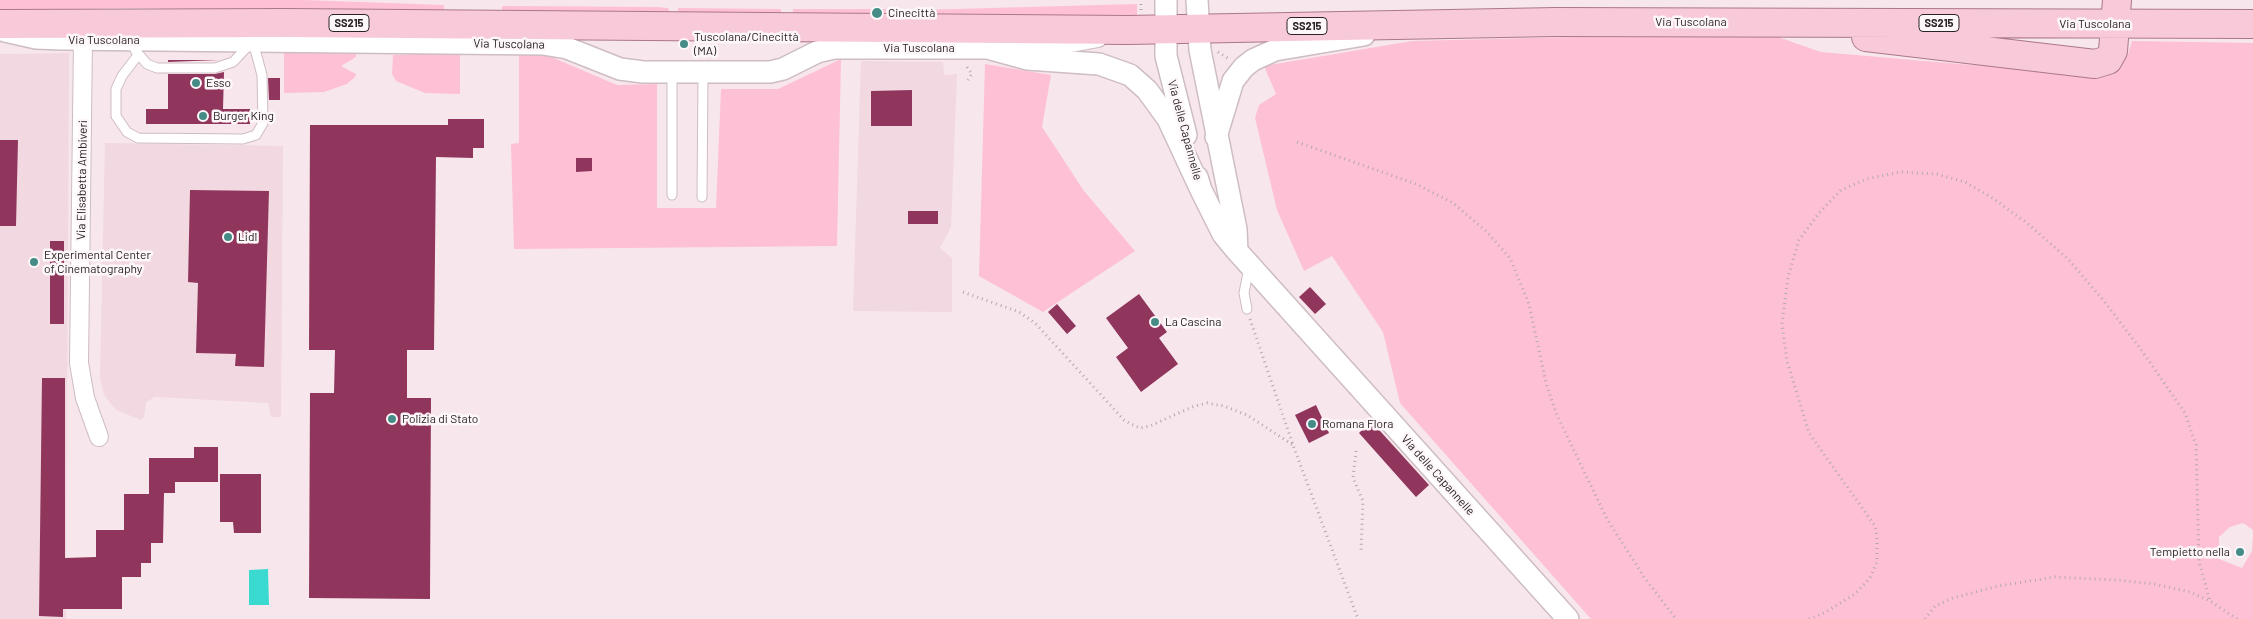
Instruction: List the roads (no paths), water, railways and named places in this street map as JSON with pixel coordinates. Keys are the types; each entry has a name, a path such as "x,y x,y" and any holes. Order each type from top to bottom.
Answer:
{"main road":[{"name":"Via Tuscolana","path":"0,24 286,23 1128,30 1165,28 1206,38 1416,25 1761,22 2117,12 2253,24"},
{"path":"1761,22 2092,64 2106,62 2110,58 2115,42 2117,12"}],"street":[{"name":"Via delle Capannelle","path":"1166,0 1165,28 1168,69 1201,190 1223,234 1568,619"},
{"path":"1197,0 1206,38 1200,50 1216,137 1243,258"},
{"path":"1216,137 1228,90 1244,67 1260,56 1275,50 1416,25"},
{"name":"Via Tuscolana","path":"0,29 36,38 83,39 133,47 253,41 543,44 567,48 620,69 636,72 703,73 770,72 783,70 817,52 834,48 987,48 1074,44 1128,30"},
{"name":"Via Elisabetta Ambiveri","path":"83,39 79,363 85,398 100,437"},
{"path":"987,48 1027,59 1105,65 1125,72 1136,79 1147,90 1171,124 1201,190"}],"lane":[{"path":"253,41 262,75 263,123 256,135 244,139 138,138 127,132 116,116 116,89 133,47 151,66 158,68 215,68 227,65 240,57 253,41"},
{"path":"672,72 672,195"},
{"path":"702,197 703,73"},
{"path":"1243,258 1244,293 1247,309"}],"water":[{"path":"268,569 269,605 249,605 249,570"}],"place":[{"name":"Cinecittà","path":"877,13"},
{"name":"Tuscolana/Cinecittà (MA)","path":"684,44"},
{"name":"Esso","path":"196,83"},
{"name":"Burger King","path":"203,116"},
{"name":"Lidl","path":"228,237"},
{"name":"Experimental Center of Cinematography","path":"34,262"},
{"name":"La Cascina","path":"1155,322"},
{"name":"Polizia di Stato","path":"392,419"},
{"name":"Romana Flora","path":"1312,424"},
{"name":"Tempietto nella","path":"2240,552"}]}
